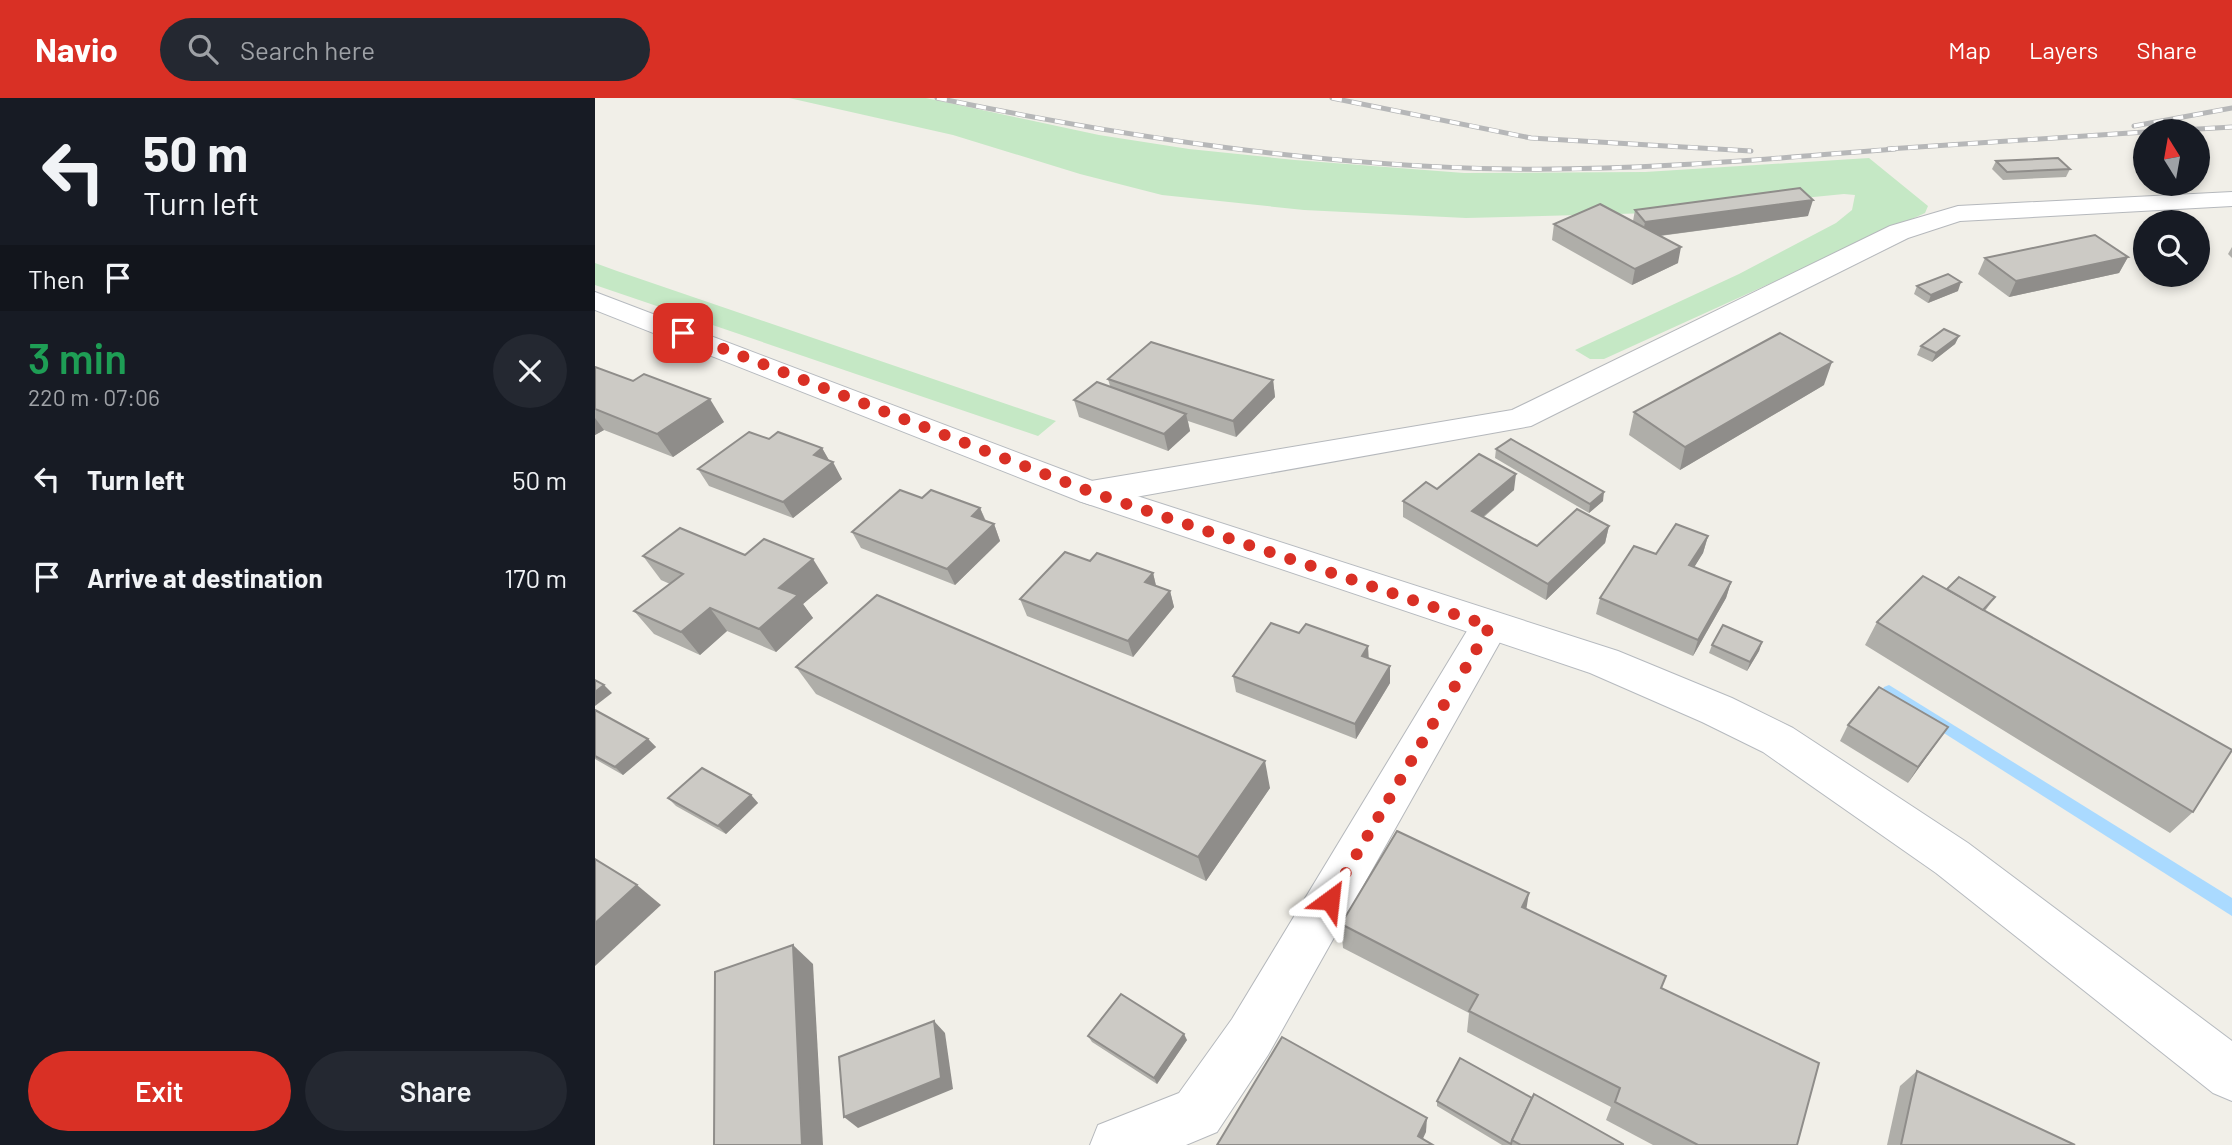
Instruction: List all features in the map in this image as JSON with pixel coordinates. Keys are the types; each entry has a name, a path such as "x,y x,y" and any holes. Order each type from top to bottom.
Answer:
{"street":[{"path":"1091,492 1520,419 1899,232 1930,221 1958,214 2232,199"},
{"path":"595,300 1091,492 1604,662 1717,710 1778,740 1952,858 2232,1074"},
{"path":"1118,1145 1198,1113 1250,1037 1490,626"}],"green space":[{"path":"789,98 926,98 1099,135 1189,149 1464,173 1645,172 1869,158 1928,206 1925,213 1604,359 1590,359 1575,350 1739,274 1836,223 1852,210 1855,195 1653,213 1466,218 1304,210 1162,195 1080,174 953,135"},
{"path":"595,263 1056,421 1038,436 595,285"}],"building":[{"path":"2058,158 2070,169 2007,172 1996,161"},
{"path":"1800,188 1813,200 1645,222 1635,210"},
{"path":"1600,204 1681,247 1635,269 1554,224"},
{"path":"2095,235 2128,257 2016,281 1985,258"},
{"path":"1948,274 1961,282 1931,295 1917,286"},
{"path":"1944,329 1959,336 1936,353 1921,346"},
{"path":"1780,333 1832,362 1685,447 1634,412"},
{"path":"1151,342 1273,380 1233,421 1108,379"},
{"path":"595,367 633,381 644,374 710,399 657,434 595,409"},
{"path":"1097,382 1186,414 1164,434 1074,400"},
{"path":"749,432 769,439 778,432 822,448 814,455 833,462 783,502 698,469"},
{"path":"1511,439 1604,492 1590,504 1496,449"},
{"path":"1479,454 1516,474 1472,511 1537,546 1577,509 1609,526 1548,584 1403,501 1426,482 1437,489"},
{"path":"900,490 922,498 931,490 980,508 972,516 994,524 947,569 852,532"},
{"path":"1676,524 1708,536 1689,565 1731,582 1698,640 1600,598 1634,546 1656,554"},
{"path":"680,528 745,555 764,539 813,559 779,588 798,595 759,629 710,608 681,632 634,611 683,574 643,556"},
{"path":"1065,552 1090,561 1097,553 1153,573 1145,582 1170,591 1128,641 1020,599"},
{"path":"1923,576 2232,750 2193,812 1877,622"},
{"path":"1959,577 1995,597 1983,610 1947,589"},
{"path":"877,595 1265,761 1198,857 796,667"},
{"path":"1271,623 1299,633 1306,624 1368,646 1362,656 1390,666 1355,724 1233,676"},
{"path":"1723,625 1762,642 1750,662 1712,645"},
{"path":"595,680 604,685 595,692"},
{"path":"1879,687 1948,727 1918,767 1848,725"},
{"path":"595,710 648,739 615,767 595,756"},
{"path":"702,768 751,795 718,826 668,798"},
{"path":"1397,831 1529,893 1522,907 1666,976 1661,988 1819,1063 1797,1145 1698,1145 1615,1102 1620,1088 1469,1011 1478,995 1341,924"},
{"path":"595,859 637,885 595,923"},
{"path":"793,945 802,1145 714,1145 715,972"},
{"path":"1121,994 1184,1034 1154,1078 1088,1036"},
{"path":"934,1021 941,1078 844,1117 839,1057"},
{"path":"1282,1037 1427,1118 1418,1136 1433,1145 1217,1145"},
{"path":"1460,1058 1532,1098 1511,1144 1437,1101"},
{"path":"1917,1071 2075,1145 1901,1145"},
{"path":"1534,1094 1623,1145 1521,1145 1512,1140"}],"waterway":[{"path":"1889,691 2232,908"}],"railway":[{"path":"937,98 1079,125 1221,147 1437,167 1605,168 1702,164 1895,149"},
{"path":"1332,98 1531,138 1751,151"},
{"path":"2172,119 2232,108"},
{"path":"2210,128 2232,127"},
{"path":"1888,149 2133,133"}],"route":[{"path":"683,333 1091,492 1490,626 1330,900"}]}
